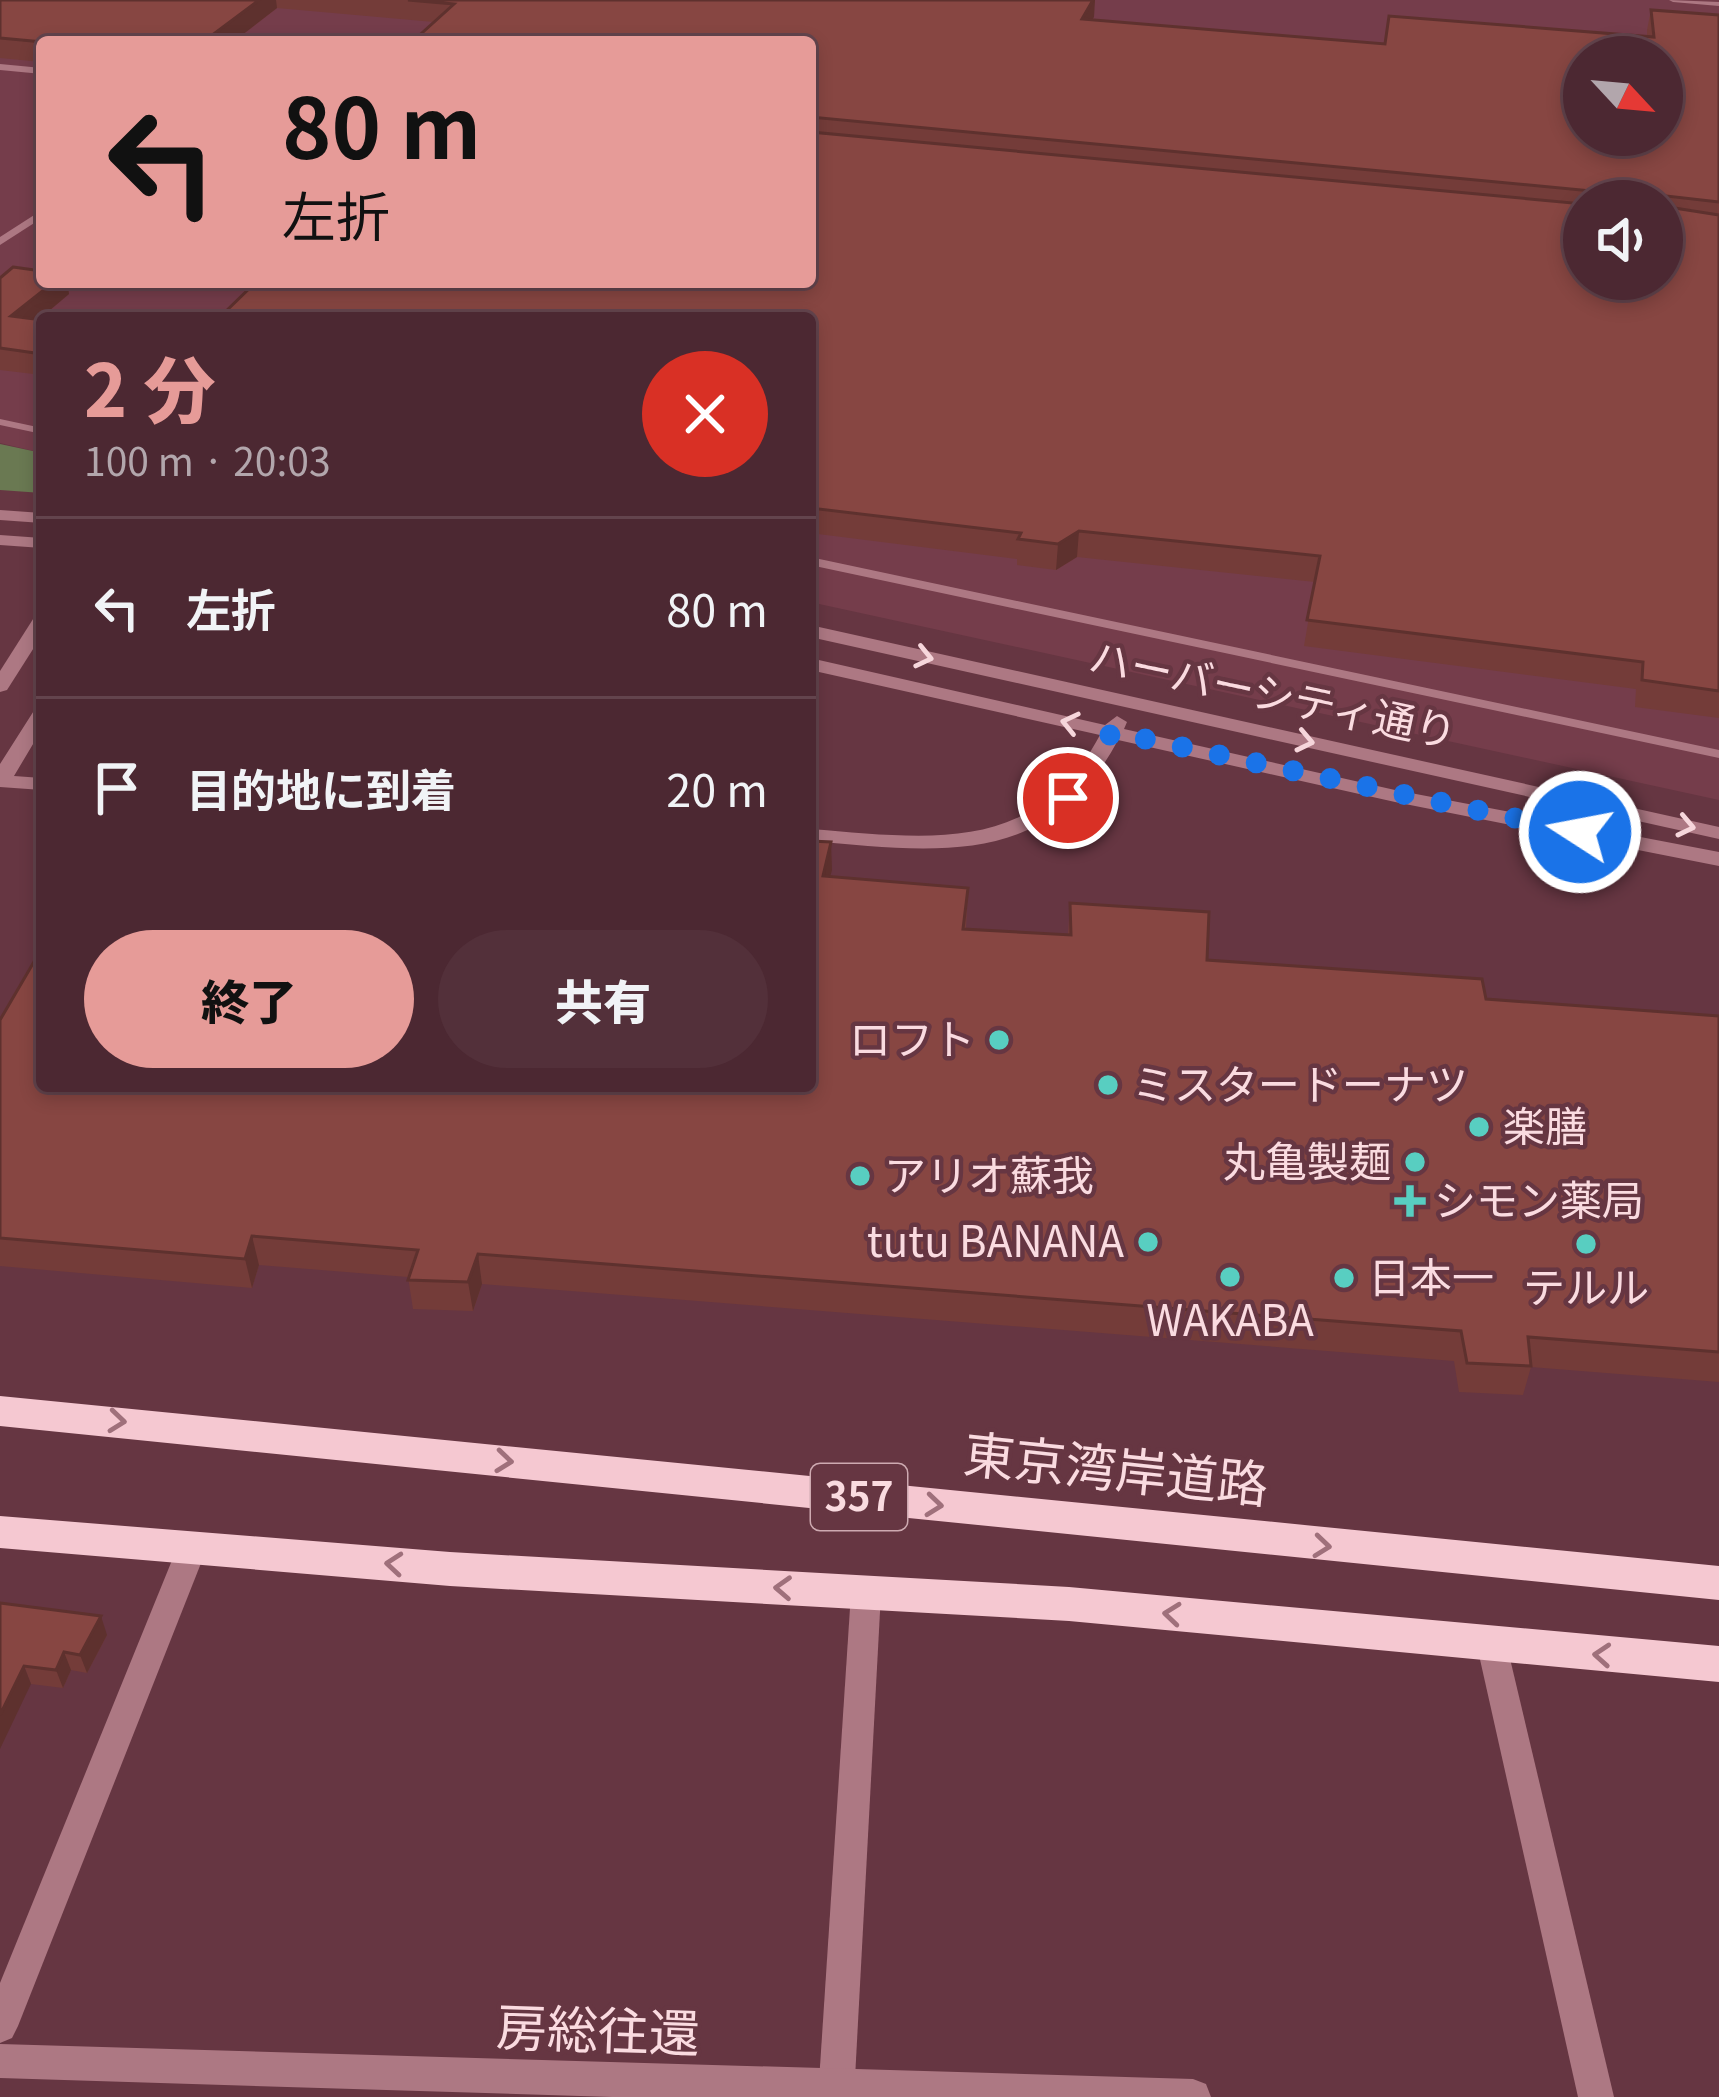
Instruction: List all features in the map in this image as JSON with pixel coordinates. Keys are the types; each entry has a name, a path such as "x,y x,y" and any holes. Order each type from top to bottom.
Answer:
{"highway":[{"name":"東京湾岸道路","path":"0,1411 1719,1583"},
{"name":"357","path":"0,1532 1069,1604 1719,1664"}],"street":[{"path":"0,515 36,518"},
{"path":"0,540 36,543"},
{"path":"0,686 36,629"},
{"name":"ハーバーシティ通り","path":"816,633 1719,833"},
{"name":"ハーバーシティ通り","path":"816,665 1395,796 1719,859"},
{"path":"816,836 930,841 1018,826 1068,798 1127,704"},
{"path":"36,723 0,781 36,784"},
{"path":"0,2026 192,1548"},
{"path":"836,2093 866,1593"},
{"path":"1492,1646 1596,2097"},
{"name":"房総往還","path":"0,2061 836,2093 1193,2097"}],"lane":[{"path":"1673,0 1719,4"},
{"path":"0,67 36,70"},
{"path":"0,242 36,217"},
{"path":"0,422 36,430"},
{"path":"816,562 1719,754"}],"shaded area":[{"path":"0,0 1719,0 1719,800 816,603 816,312 36,312 36,452 0,443"}],"green space":[{"path":"0,444 36,452 36,493 0,490"}],"building":[{"path":"0,0 259,0 211,36 36,36 36,41 0,38"},
{"path":"408,0 1093,0 1082,19 1385,44 1389,16 1641,36 1563,36 1563,156 1683,156 1683,36 1654,36 1651,10 1719,15 1719,202 1683,198 1683,180 1563,180 1563,188 816,118 816,36 419,36 454,4"},
{"path":"816,133 1563,202 1563,300 1683,300 1683,209 1719,215 1719,691 1642,680 1643,662 1307,620 1320,556 1079,531 1058,544 1018,539 1021,533 816,509 816,312 225,312 250,288 816,288"},
{"path":"13,267 36,270 36,288 46,288 11,316 36,319 36,353 0,348 0,278"},
{"name":"アリオ蘇我","path":"816,841 831,842 823,876 968,888 963,929 1071,935 1070,903 1209,912 1207,960 1482,979 1486,999 1719,1016 1719,1352 1528,1337 1531,1366 1467,1363 1461,1331 478,1254 468,1282 408,1280 418,1250 252,1236 245,1259 0,1238 0,1020 36,958 36,1092 816,1092"},
{"path":"0,1603 101,1616 80,1655 64,1652 56,1670 24,1666 0,1715"}],"place":[{"name":"ロフト","path":"999,1040"},
{"name":"ミスタードーナツ","path":"1108,1085"},
{"name":"楽膳","path":"1479,1127"},
{"name":"丸亀製麺","path":"1415,1162"},
{"name":"アリオ蘇我","path":"860,1176"},
{"name":"シモン薬局","path":"1410,1201"},
{"name":"tutu BANANA","path":"1148,1242"},
{"name":"テルル","path":"1586,1244"},
{"name":"WAKABA","path":"1230,1277"},
{"name":"日本一","path":"1344,1278"}],"route":[{"path":"1068,798 1112,732 1580,832"}]}
